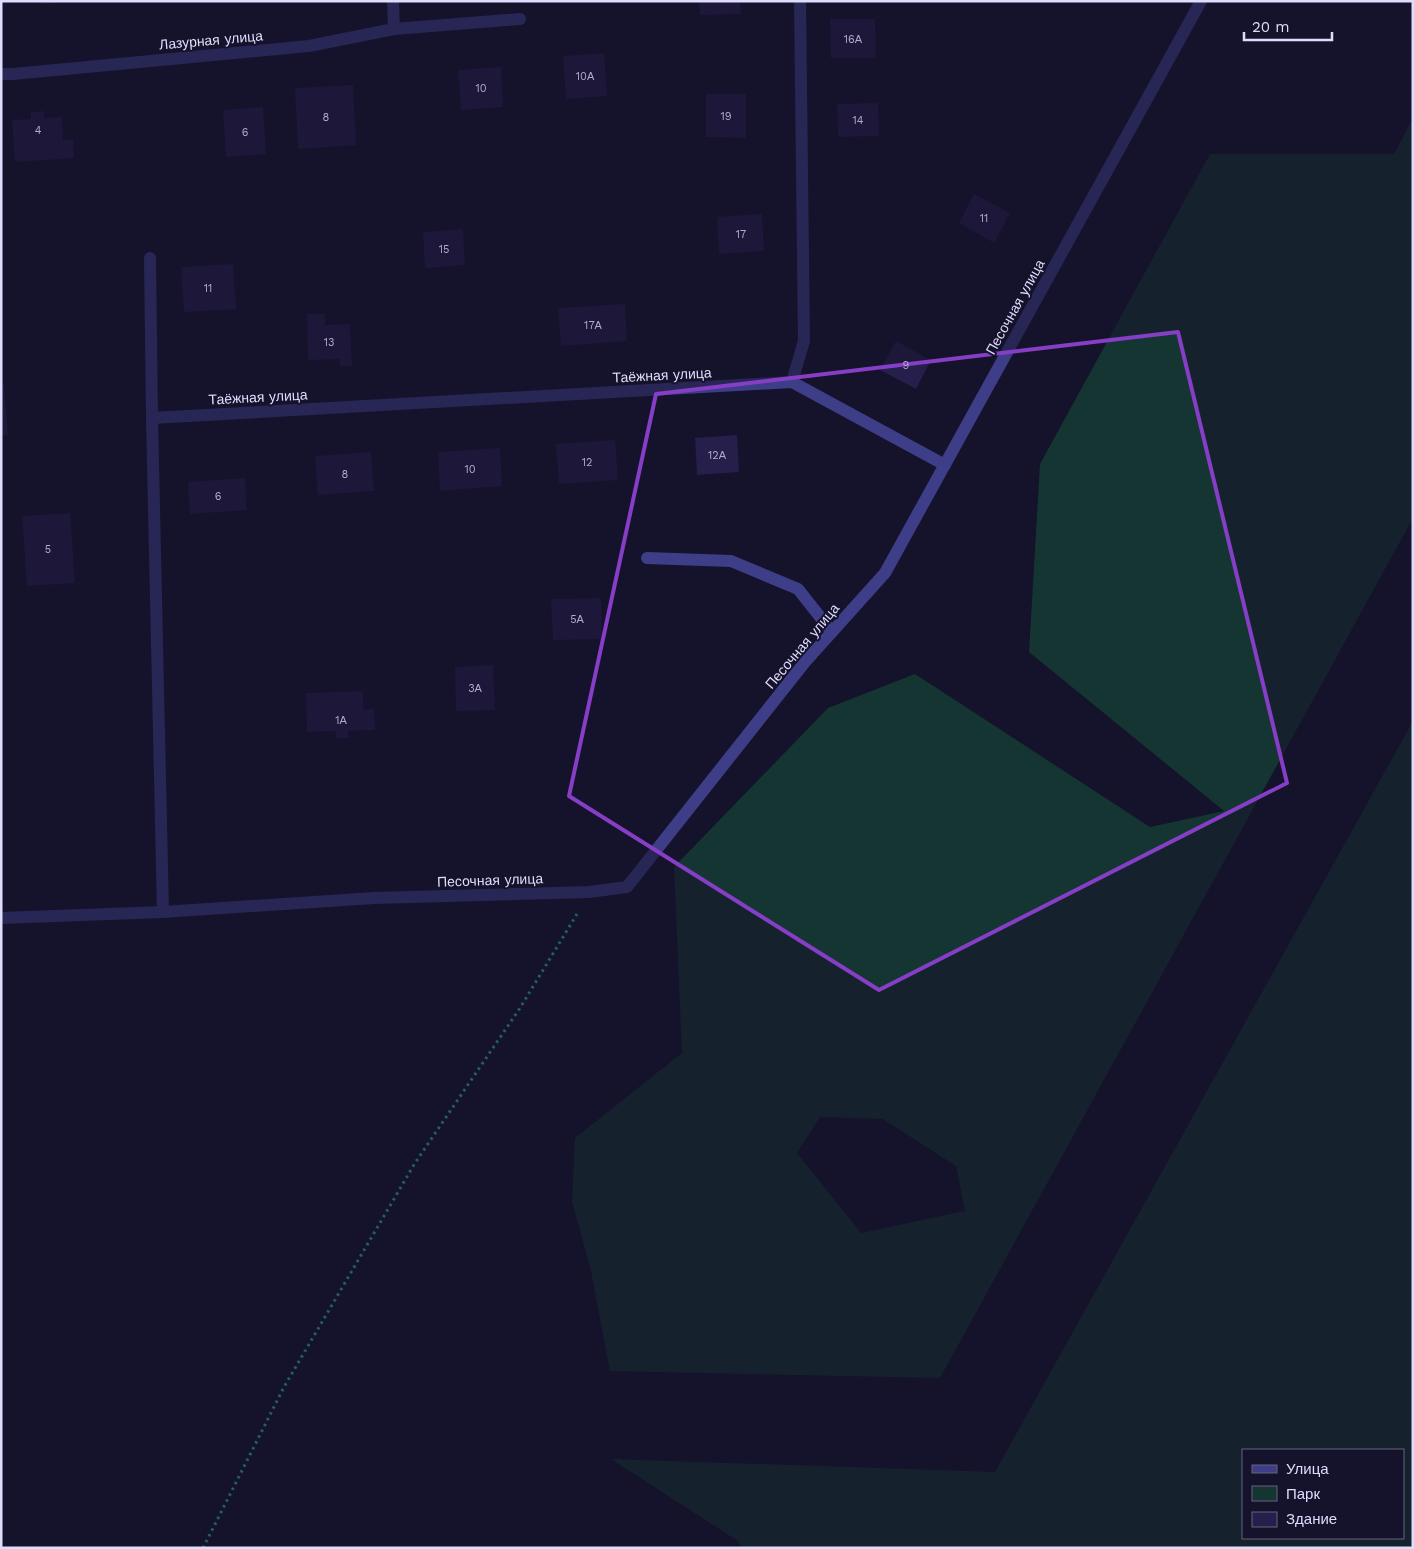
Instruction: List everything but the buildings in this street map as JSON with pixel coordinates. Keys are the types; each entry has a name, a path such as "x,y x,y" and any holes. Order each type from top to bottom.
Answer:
{"street":[{"path":"393,1 394,29"},
{"path":"800,1 804,341 792,382 945,465"},
{"name":"Песочная улица","path":"1,918 163,912 374,898 589,892 627,887 805,662 885,573 1201,1"},
{"name":"Лазурная улица","path":"1,74 309,46 394,29 520,19"},
{"path":"150,258 163,912"},
{"name":"Таёжная улица","path":"152,418 792,382"},
{"path":"647,558 730,561 798,589 832,632"}],"path":[{"path":"203,1548 284,1387 406,1180 520,1008 589,892"}],"highlighted area":[{"path":"1178,332 1287,783 879,990 569,796 656,394"}],"green space":[{"path":"1413,118 1413,518 940,1378 610,1371 591,1271 572,1201 575,1138 682,1053 674,867 828,708 915,674 1150,827 1224,811 1029,652 1040,464 1210,154 1394,154","holes":["820,1117 883,1119 956,1166 965,1211 861,1233 797,1153"]},
{"path":"1413,721 1413,1548 742,1548 738,1541 611,1459 995,1472"}]}
